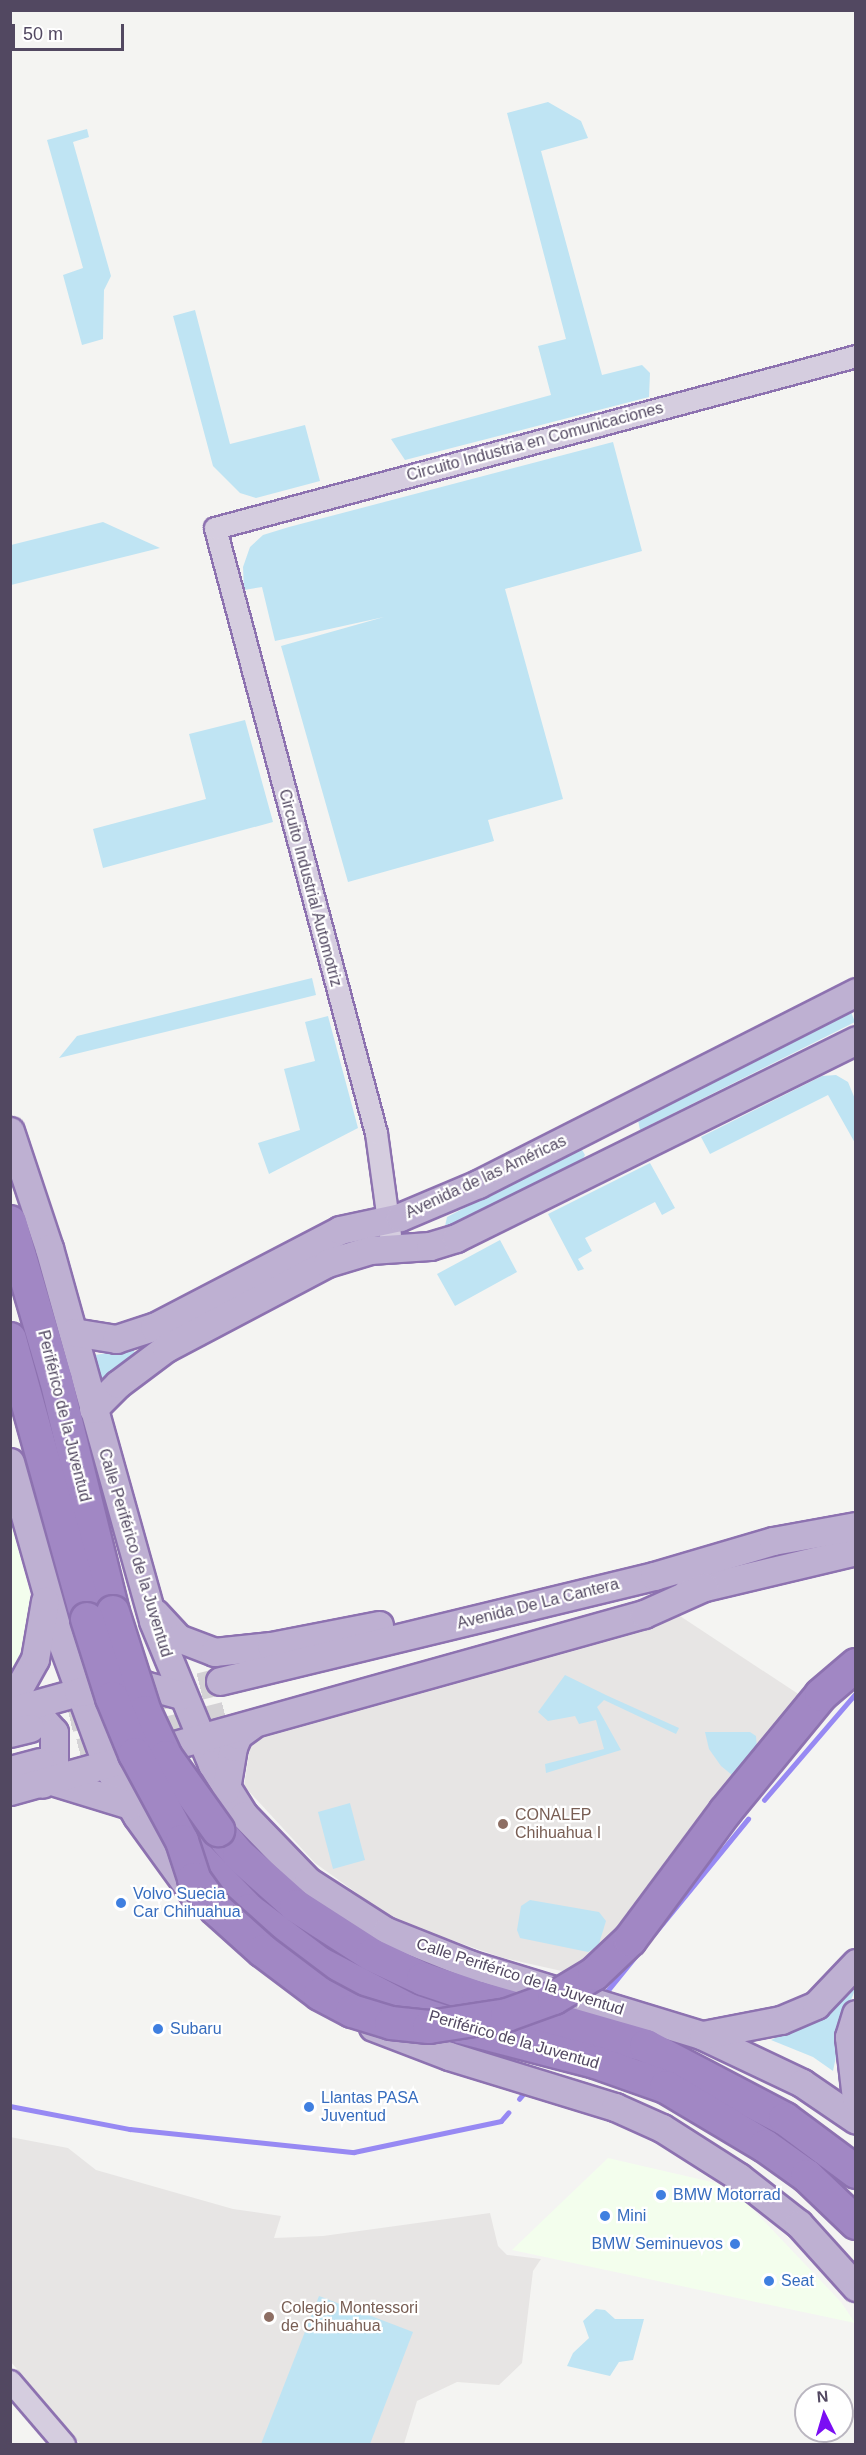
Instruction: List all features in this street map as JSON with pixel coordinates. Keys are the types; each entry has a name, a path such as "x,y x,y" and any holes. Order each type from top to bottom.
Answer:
{"highway":[{"name":"Periférico de la Juventud","path":"10,1222 56,1380 100,1616"},
{"name":"Periférico de la Juventud","path":"10,1339 100,1616 166,1757 218,1830 239,1855 296,1906 372,1955 423,1979 479,1998 587,2026 656,2051 785,2119 855,2172"},
{"path":"100,1616 135,1754 182,1842 194,1879 215,1908 263,1951 320,1994 352,2011 391,2024 429,2027 507,2015 554,1998 594,1974 630,1940 725,1812 821,1695 855,1665"},
{"name":"Periférico de la Juventud","path":"182,1842 249,1910 328,1968 409,2010 460,2027 595,2062 666,2087 765,2146 807,2176 855,2223"}],"main road":[{"name":"Avenida de las Américas","path":"93,1409 160,1337 340,1230 387,1220 440,1202 855,992"},
{"name":"Avenida de las Américas","path":"73,1332 116,1339 160,1337 347,1255 392,1250 456,1238 855,1040"},
{"path":"599,1123 618,1158"},
{"name":"Calle Periférico de la Juventud","path":"10,1131 73,1332 150,1610 200,1738 225,1786 244,1815 308,1881 386,1930 459,1960 701,2035 802,2083 855,2120"},
{"path":"10,1462 57,1629 78,1692 107,1766 133,1810 202,1906 225,1930 289,1980 351,2017 416,2045 615,2107 662,2128 739,2178 799,2224 855,2287"},
{"name":"Avenida De La Cantera","path":"220,1681 654,1576 774,1541 855,1526"},
{"path":"10,1791 44,1776 107,1766 200,1738 241,1719 644,1614 704,1587 855,1551"},
{"path":"57,1629 86,1652 100,1654 132,1643 150,1610 178,1638 214,1652 271,1646 602,1580 654,1576"},
{"path":"16,1717 35,1659 46,1591"},
{"path":"16,1717 78,1692 144,1685 182,1695"},
{"path":"16,1717 45,1718 54,1732 54,1764 44,1776"},
{"path":"133,1810 149,1782 163,1772 203,1773 225,1786 232,1747 238,1735 241,1719"},
{"path":"10,1770 44,1776 133,1810"},
{"path":"701,2035 782,2020 816,2005 842,1982 855,1963"},
{"path":"855,2014 849,2037 855,2098"}],"street":[{"name":"Circuito Industria en Comunicaciones","path":"215,528 855,356"},
{"name":"Circuito Industrial Automotriz","path":"215,528 376,1133 392,1250"},
{"path":"10,2381 64,2445"}],"shaded area":[{"path":"548,102 581,121 588,138 541,151 602,375 642,365 650,373 649,397 405,460 391,439 551,395 538,346 566,339 507,113"},
{"path":"87,129 89,137 73,142 111,276 104,290 103,339 82,345 63,275 83,268 47,140"},
{"path":"195,310 230,444 305,425 320,481 256,498 240,493 213,466 173,316"},
{"path":"613,442 642,551 505,589 563,799 488,820 494,841 348,882 281,646 384,617 275,641 262,587 244,590 243,567 250,547 263,535 289,527"},
{"path":"103,522 160,548 11,585 11,545"},
{"path":"245,720 273,822 103,868 93,829 206,799 189,734"},
{"path":"312,978 316,995 59,1058 77,1036"},
{"path":"843,1011 851,1012 855,1022 640,1130 638,1120 643,1117"},
{"path":"328,1016 358,1128 269,1174 258,1143 300,1130 284,1069 315,1061 305,1022"},
{"path":"836,1075 848,1082 855,1099 855,1143 828,1095 710,1154 701,1137 822,1076"},
{"path":"581,1148 585,1155 580,1164 444,1231 447,1217"},
{"path":"650,1163 675,1208 662,1215 655,1202 585,1238 592,1251 578,1259 584,1269 578,1271 548,1214"},
{"path":"500,1240 517,1272 455,1306 437,1274"},
{"path":"133,1349 137,1357 103,1383 95,1355"},
{"path":"10,1518 29,1588 32,1618 25,1651 10,1677"},
{"name":"CONALEP Chihuahua I","path":"680,1616 818,1707 602,1980 503,1958 394,1920 315,1863 244,1786 250,1748 262,1735"},
{"path":"565,1675 679,1728 676,1734 604,1700 597,1707 621,1750 546,1773 545,1764 604,1749 596,1720 579,1724 575,1716 548,1721 538,1712"},
{"path":"705,1732 750,1732 756,1736 759,1772 743,1784 721,1766 709,1749"},
{"path":"350,1803 365,1860 333,1869 318,1812"},
{"path":"530,1900 599,1912 606,1921 598,1947 588,1952 520,1938 517,1930 521,1906"},
{"path":"855,1976 855,1990 845,2015 833,2071 813,2057 771,2040 801,2025"},
{"name":"Colegio Montessori de Chihuahua","path":"10,2137 68,2148 96,2170 233,2209 281,2216 274,2238 323,2236 490,2213 498,2246 507,2255 541,2259 533,2271 522,2363 499,2385 457,2382 417,2401 404,2444 80,2444 11,2362"},
{"path":"608,2158 716,2183 740,2196 841,2302 855,2323 512,2250"},
{"path":"319,2296 413,2332 370,2444 261,2444"},
{"path":"596,2309 605,2310 615,2319 644,2319 633,2360 619,2362 610,2376 567,2366 573,2353 589,2338 583,2321"}],"waterway":[{"path":"764,1800 856,1693"},
{"path":"653,1935 748,1819"},
{"path":"604,1995 638,1953"},
{"path":"519,2099 524,2093"},
{"path":"10,2106 130,2129 354,2152 501,2121 508,2113"}],"tunnel":[{"path":"160,1696 220,1681"},
{"path":"30,1728 111,1708"},
{"path":"40,1762 229,1714"}],"place":[{"name":"CONALEP Chihuahua I","path":"503,1824"},
{"name":"Volvo Suecia Car Chihuahua","path":"121,1903"},
{"name":"Subaru","path":"158,2029"},
{"name":"Llantas PASA Juventud","path":"309,2107"},
{"name":"BMW Motorrad","path":"661,2195"},
{"name":"Mini","path":"605,2216"},
{"name":"BMW Seminuevos","path":"735,2244"},
{"name":"Seat","path":"769,2281"},
{"name":"Colegio Montessori de Chihuahua","path":"269,2317"}]}
